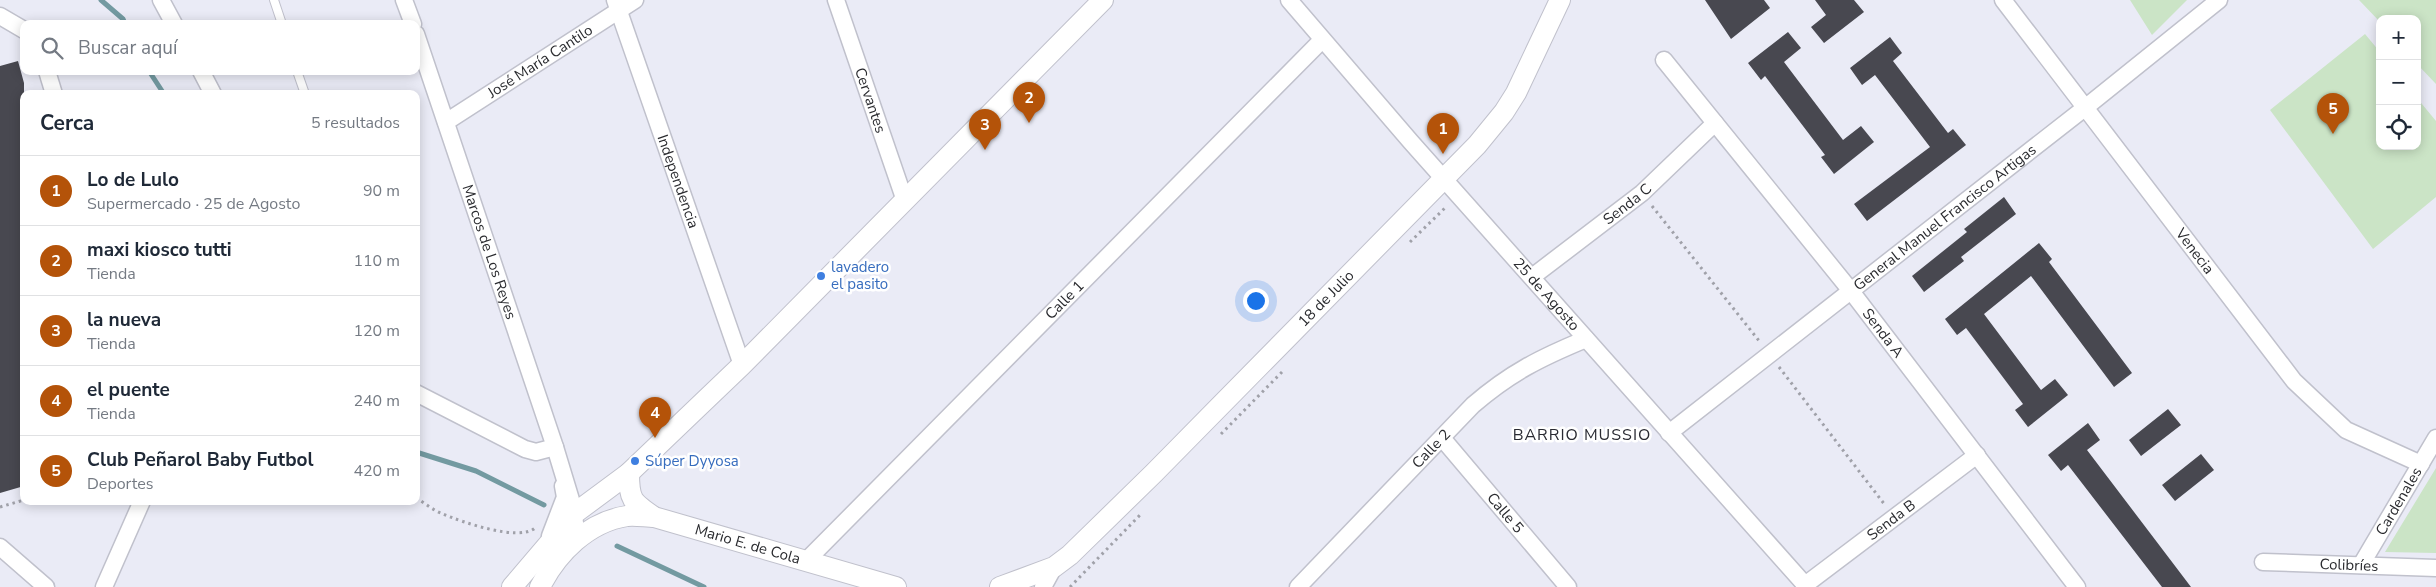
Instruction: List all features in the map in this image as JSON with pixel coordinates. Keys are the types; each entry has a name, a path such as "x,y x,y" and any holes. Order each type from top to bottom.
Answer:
{"street":[{"path":"161,0 172,20"},
{"path":"404,0 412,20"},
{"name":"José María Cantilo","path":"446,122 617,5 635,0"},
{"name":"Cervantes","path":"836,0 905,201"},
{"path":"512,587 575,513 628,473 742,365 1103,0"},
{"name":"25 de Agosto","path":"1290,0 1322,40 1806,586"},
{"name":"18 de Julio","path":"1043,587 1054,567 1123,503 1476,145 1504,112 1516,93 1560,0"},
{"name":"Venecia","path":"2003,0 2294,381 2346,430 2421,464"},
{"name":"General Manuel Francisco Artigas","path":"1669,433 2086,107 2219,0"},
{"name":"Independencia","path":"617,5 742,365"},
{"path":"0,16 20,28"},
{"name":"Calle 1","path":"807,560 1322,40"},
{"name":"Marcos de Los Reyes","path":"420,46 555,447 575,513 572,542"},
{"name":"Senda A","path":"1664,60 1851,291 2077,587"},
{"path":"48,75 53,90"},
{"path":"203,75 212,90"},
{"name":"Senda C","path":"1532,277 1642,193 1715,123"},
{"name":"Calle 2","path":"1298,587 1473,405 1496,385 1539,358 1586,339"},
{"path":"420,395 525,449 536,452 555,447"},
{"name":"Calle 5","path":"1442,438 1560,584"},
{"name":"Cardenales","path":"2361,565 2436,438"},
{"name":"Senda B","path":"1806,586 1976,455"},
{"name":"Marcos de Los Reyes","path":"544,550 565,497 562,471"},
{"name":"Mario E. de Cola","path":"628,473 629,494 639,507 654,517 896,587"},
{"path":"104,587 140,505"},
{"path":"540,587 547,572 572,542 605,523 628,516 654,517"},
{"path":"0,547 46,587"},
{"name":"Colibríes","path":"2263,562 2436,568"},
{"name":"18 de Julio","path":"1000,587 1054,567"}],"lane":[{"path":"274,0 281,20"},
{"path":"298,75 304,90"}],"path":[{"path":"420,500 443,514 505,532 521,533 533,530 541,522"},
{"path":"0,506 20,501"}],"green space":[{"path":"2130,0 2187,0 2152,35"},
{"path":"2359,0 2436,0 2436,84 2421,68 2421,15 2376,15 2376,18"},
{"path":"2365,34 2376,47 2376,150 2421,150 2421,103 2436,121 2436,197 2373,249 2270,110"},
{"path":"2436,468 2436,553 2385,552"}],"building":[{"path":"1705,0 1764,0 1770,8 1731,39"},
{"path":"1815,0 1854,0 1864,12 1824,43 1811,27 1826,15"},
{"path":"1788,32 1801,48 1784,62 1843,140 1861,126 1874,142 1834,174 1821,157 1825,155 1765,76 1761,80 1748,63"},
{"path":"1890,37 1902,53 1893,61 1948,133 1953,129 1966,145 1867,221 1854,204 1930,147 1875,75 1862,85 1850,68"},
{"path":"18,61 24,90 20,90 20,487 0,493 0,66"},
{"path":"2004,197 2016,214 1961,257 1964,261 1924,292 1912,276 1967,232 1964,229"},
{"path":"2039,243 2052,259 2049,262 2132,373 2114,387 2031,276 1984,314 2041,390 2055,379 2068,395 2028,427 2015,410 2023,404 1966,328 1957,335 1945,319"},
{"path":"2168,409 2181,425 2141,456 2129,440"},
{"path":"2088,423 2100,440 2087,450 2191,587 2162,587 2068,465 2061,471 2048,455"},
{"path":"2201,454 2214,470 2175,501 2162,485"}],"waterway":[{"path":"101,0 123,20"},
{"path":"152,75 161,90"},
{"path":"420,453 476,471 544,505"},
{"path":"617,546 704,587"}],"place":[{"name":"maxi kiosco tutti","path":"1029,123"},
{"name":"Club Peñarol Baby Futbol","path":"2333,134"},
{"name":"la nueva","path":"985,150"},
{"name":"Lo de Lulo","path":"1443,154"},
{"name":"lavadero el pasito","path":"821,276"},
{"name":"el puente","path":"655,438"},
{"name":"Súper Dyyosa","path":"635,461"}],"district":[{"name":"BARRIO MUSSIO","path":"1582,434"}]}
